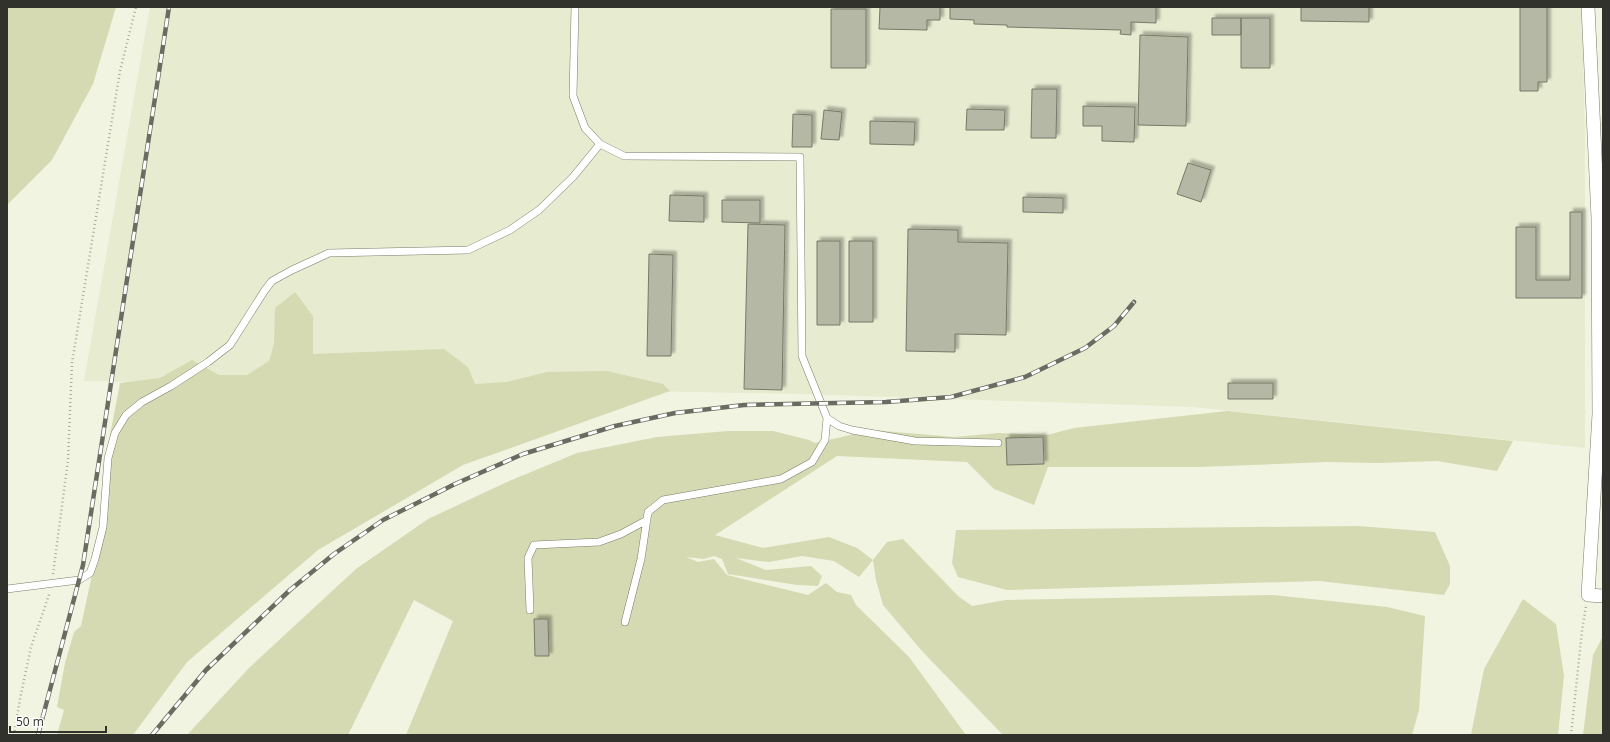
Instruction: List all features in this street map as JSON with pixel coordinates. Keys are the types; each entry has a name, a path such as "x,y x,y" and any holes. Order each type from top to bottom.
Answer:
{"street":[{"path":"1588,7 1598,218 1601,414 1588,595 1603,596"}],"lane":[{"path":"575,7 573,96 585,128 600,144 624,156 800,157 802,356 827,418 825,440 812,462 781,479 663,500 648,512 641,559 625,622"},
{"path":"7,589 78,580 90,573 103,528 108,458 115,433 126,415 142,402 171,386 208,362 230,344 265,290 272,282 292,270 329,253 468,250 510,230 538,210 573,177 600,144"},
{"path":"827,418 839,426 852,430 915,441 998,443"},
{"path":"530,610 528,558 534,545 599,542 621,534 647,520"}],"path":[{"path":"14,735 31,647 52,583 68,460 72,363 120,72 136,7"},
{"path":"1571,735 1582,631 1588,595"}],"shaded area":[{"path":"7,7 116,7 93,84 52,160 7,205"},
{"path":"150,7 1582,7 1585,140 1585,448 1193,407 802,394 84,381"},
{"path":"295,292 313,316 313,354 444,349 468,367 475,384 507,382 547,372 607,371 663,384 670,391 463,465 318,550 187,662 133,735 57,735 64,710 57,707 65,663 74,632 81,626 98,547 110,435 120,383 160,378 192,360 219,375 247,375 269,361 274,344 275,308"},
{"path":"1227,411 1513,441 1497,471 1437,461 1378,463 1327,462 1199,467 1048,467 1034,505 994,489 967,462 837,456 715,535 763,548 829,537 857,548 873,560 859,577 834,561 802,556 769,562 736,558 766,570 811,566 822,576 818,586 797,585 728,574 722,559 714,556 704,559 686,557 698,562 714,559 727,575 808,595 826,583 837,592 851,595 856,605 909,657 966,735 406,735 453,621 414,600 348,735 187,735 249,668 356,569 428,519 507,482 577,453 657,437 728,431 773,431 809,440 815,443 872,430 954,437 998,433 1047,435 1074,428"},
{"path":"1358,526 1435,532 1450,566 1450,584 1444,595 1319,581 1007,590 958,577 952,563 956,530"},
{"path":"903,539 958,596 972,606 1006,600 1273,595 1387,607 1425,616 1419,710 1412,735 1003,735 922,651 883,605 876,580 873,560 887,542"},
{"path":"1523,599 1556,624 1564,676 1558,735 1471,735 1484,669"},
{"path":"1603,636 1603,735 1583,735 1593,655"}],"building":[{"path":"880,7 940,7 940,20 927,20 927,30 879,29"},
{"path":"950,7 1156,7 1156,23 1131,22 1131,35 1120,34 1121,30 1007,27 1007,25 974,24 974,20 950,19"},
{"path":"1301,7 1369,7 1369,22 1301,21"},
{"path":"1520,7 1547,7 1547,82 1538,82 1538,91 1520,91"},
{"path":"831,9 866,9 866,68 831,68"},
{"path":"1212,18 1241,18 1241,35 1212,35"},
{"path":"1241,18 1270,18 1270,68 1241,68"},
{"path":"1140,35 1188,37 1186,126 1138,125"},
{"path":"1032,89 1057,89 1056,138 1031,138"},
{"path":"1083,106 1135,107 1134,142 1102,141 1102,126 1083,126"},
{"path":"967,109 1005,110 1004,130 966,130"},
{"path":"824,110 842,112 839,140 821,139"},
{"path":"793,114 812,115 812,147 792,147"},
{"path":"870,121 915,122 914,145 870,144"},
{"path":"1188,163 1211,170 1201,202 1177,194"},
{"path":"670,195 704,196 704,222 669,221"},
{"path":"1023,197 1063,198 1063,213 1023,212"},
{"path":"722,200 760,200 760,223 722,222"},
{"path":"1570,212 1582,212 1582,298 1516,298 1516,227 1536,227 1536,280 1570,280"},
{"path":"748,224 785,225 782,390 744,389"},
{"path":"908,229 958,230 958,242 1008,243 1006,335 955,334 955,352 906,351"},
{"path":"817,241 840,241 840,325 817,325"},
{"path":"849,241 873,241 873,322 849,322"},
{"path":"649,254 673,255 671,356 647,356"},
{"path":"1228,383 1273,383 1273,399 1228,399"},
{"path":"1043,437 1044,464 1007,465 1006,438"},
{"path":"534,619 548,619 549,656 535,656"}],"railway":[{"path":"38,735 83,565 169,7"},
{"path":"152,735 206,670 290,590 334,554 383,520 455,484 523,454 615,426 675,413 744,405 886,402 951,397 1025,377 1085,348 1114,326 1134,302"}]}
